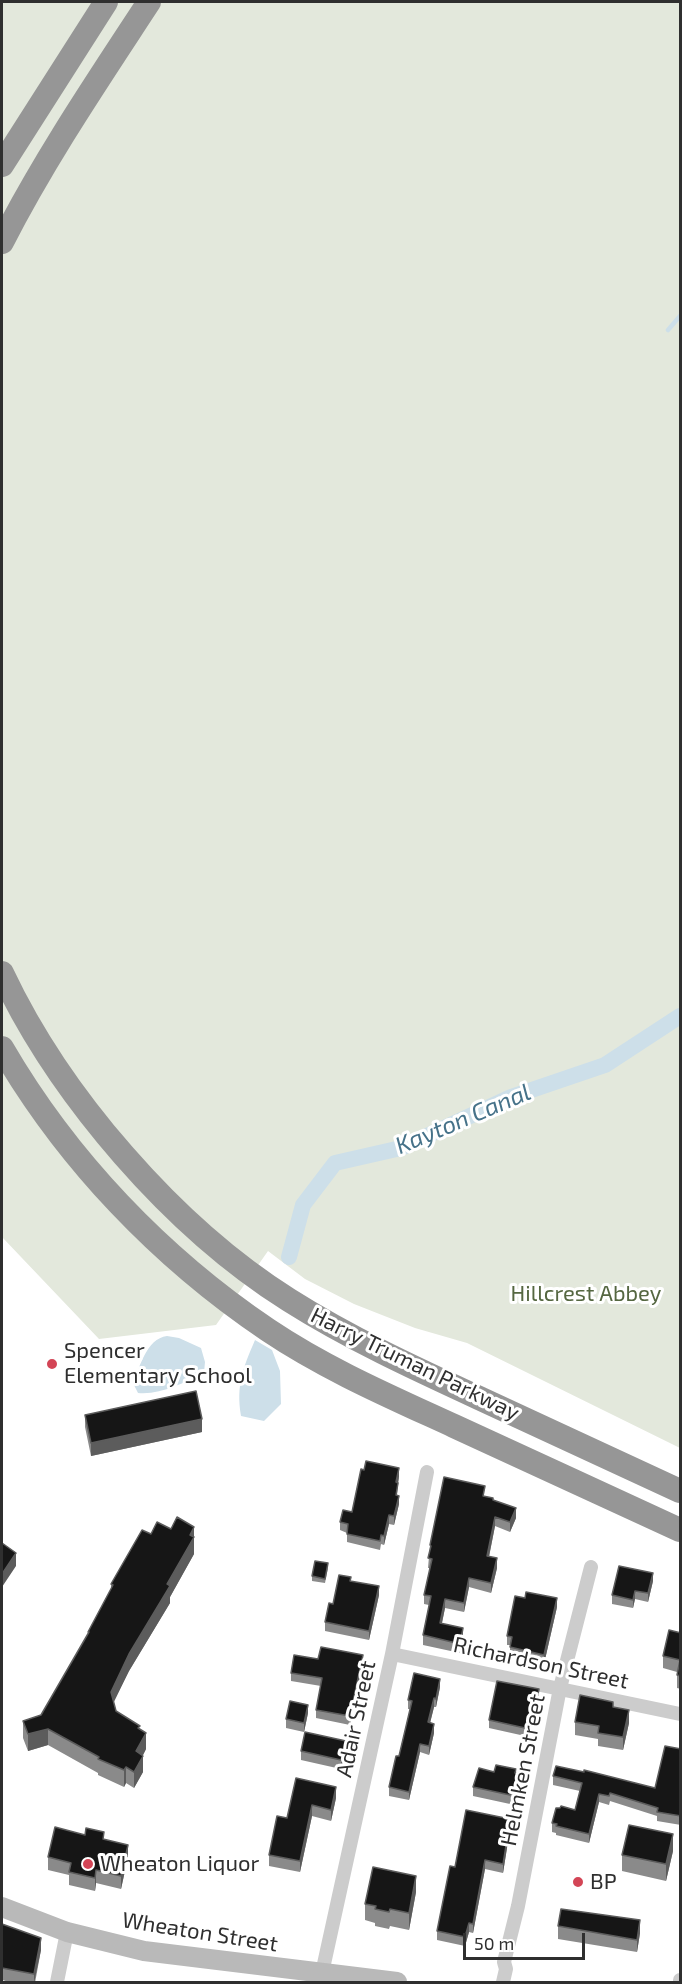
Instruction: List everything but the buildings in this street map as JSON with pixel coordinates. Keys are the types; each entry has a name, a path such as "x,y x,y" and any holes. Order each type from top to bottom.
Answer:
{"highway":[{"path":"2,165 106,2"},
{"path":"2,242 61,137 149,2"},
{"name":"Harry Truman Parkway","path":"2,973 40,1042 73,1092 108,1137 150,1184 192,1225 238,1264 287,1299 333,1327 391,1357 681,1491"},
{"name":"Harry Truman Parkway","path":"2,1048 44,1113 80,1160 123,1209 168,1252 216,1292 269,1330 324,1363 385,1394 681,1530"}],"main road":[{"name":"Wheaton Street","path":"2,1907 66,1932 144,1951 397,1983"}],"street":[{"name":"Adair Street","path":"322,1974 392,1654 427,1472"},
{"name":"Helmken Street","path":"503,1983 506,1969 504,1962 518,1906 560,1688 591,1567"},
{"name":"Richardson Street","path":"392,1654 681,1714"},
{"path":"57,1983 66,1932"}],"green space":[{"name":"Hillcrest Abbey","path":"2,2 680,2 680,1448 467,1343 415,1328 354,1304 305,1279 268,1251 216,1325 99,1339 2,1237"}],"water":[{"path":"167,1336 179,1338 201,1348 205,1362 204,1373 163,1390 138,1393 133,1383 145,1355 154,1342"},
{"path":"255,1340 272,1350 280,1371 281,1404 264,1421 241,1416 240,1386"}],"waterway":[{"path":"668,330 680,316"},
{"name":"Kayton Canal","path":"289,1257 303,1205 335,1163 401,1148 511,1097 605,1065 680,1016"}],"place":[{"name":"Spencer Elementary School","path":"52,1364"},
{"name":"Wheaton Liquor","path":"88,1864"},
{"name":"BP","path":"578,1882"}]}
